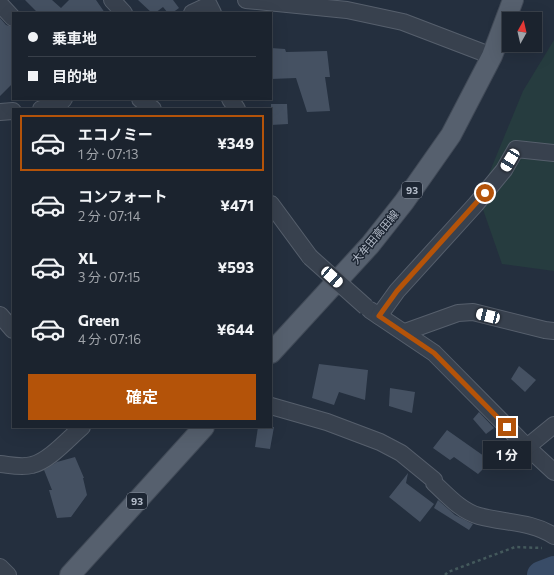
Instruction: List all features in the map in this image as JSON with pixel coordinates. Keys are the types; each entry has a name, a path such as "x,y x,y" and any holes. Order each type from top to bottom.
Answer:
{"main road":[{"name":"大牟田高田線","path":"272,353 370,245 404,202 451,135 492,56 513,0"},
{"name":"93","path":"70,575 203,428"}],"street":[{"path":"112,0 123,12"},
{"path":"243,12 245,0 348,10 403,22 492,56"},
{"path":"0,4 12,17"},
{"path":"195,12 210,6"},
{"path":"141,100 152,108"},
{"path":"45,108 62,104"},
{"path":"0,112 12,111"},
{"path":"379,316 397,291 476,204 504,170 516,149 554,153"},
{"path":"272,205 310,257 366,307 434,353 527,447 554,472"},
{"path":"404,332 458,313 473,312 554,331"},
{"path":"0,315 12,329"},
{"path":"272,406 327,422 380,442 400,453 434,480 434,483 461,508 479,516 525,524 547,532 550,542"},
{"path":"527,447 554,425"},
{"path":"0,464 18,466 31,465 47,458 81,428"},
{"path":"0,567 8,575"}],"path":[{"path":"445,575 448,572 515,547 550,542"}],"green space":[{"path":"554,40 554,271 502,264 479,198 523,91"}],"building":[{"path":"25,0 52,0 61,8 69,0 96,0 104,12 37,12"},
{"path":"138,0 173,0 179,8 173,12 167,12 163,7 156,12 151,12"},
{"path":"0,18 6,25 12,27 12,84 0,96"},
{"path":"272,48 285,49 286,52 327,51 330,77 325,77 330,111 307,112 296,78 272,79"},
{"path":"271,104 287,104 288,124 272,125"},
{"path":"319,364 368,370 365,400 339,392 334,405 312,398"},
{"path":"519,366 536,380 525,392 511,379"},
{"path":"390,388 415,392 412,413 389,406"},
{"path":"479,412 494,428 486,434 473,419"},
{"path":"274,427 270,449 255,447 258,428"},
{"path":"447,430 491,461 478,474 454,457 450,460 433,448"},
{"path":"75,457 84,478 87,495 71,517 57,518 49,490 52,490 44,470 57,462"},
{"path":"408,473 406,483 434,504 420,522 389,497"},
{"path":"438,500 455,515 473,524 469,530 434,508"}],"waterway":[{"path":"541,575 554,570"}],"route":[{"path":"485,193 397,291 379,316 434,353 507,427"}]}
